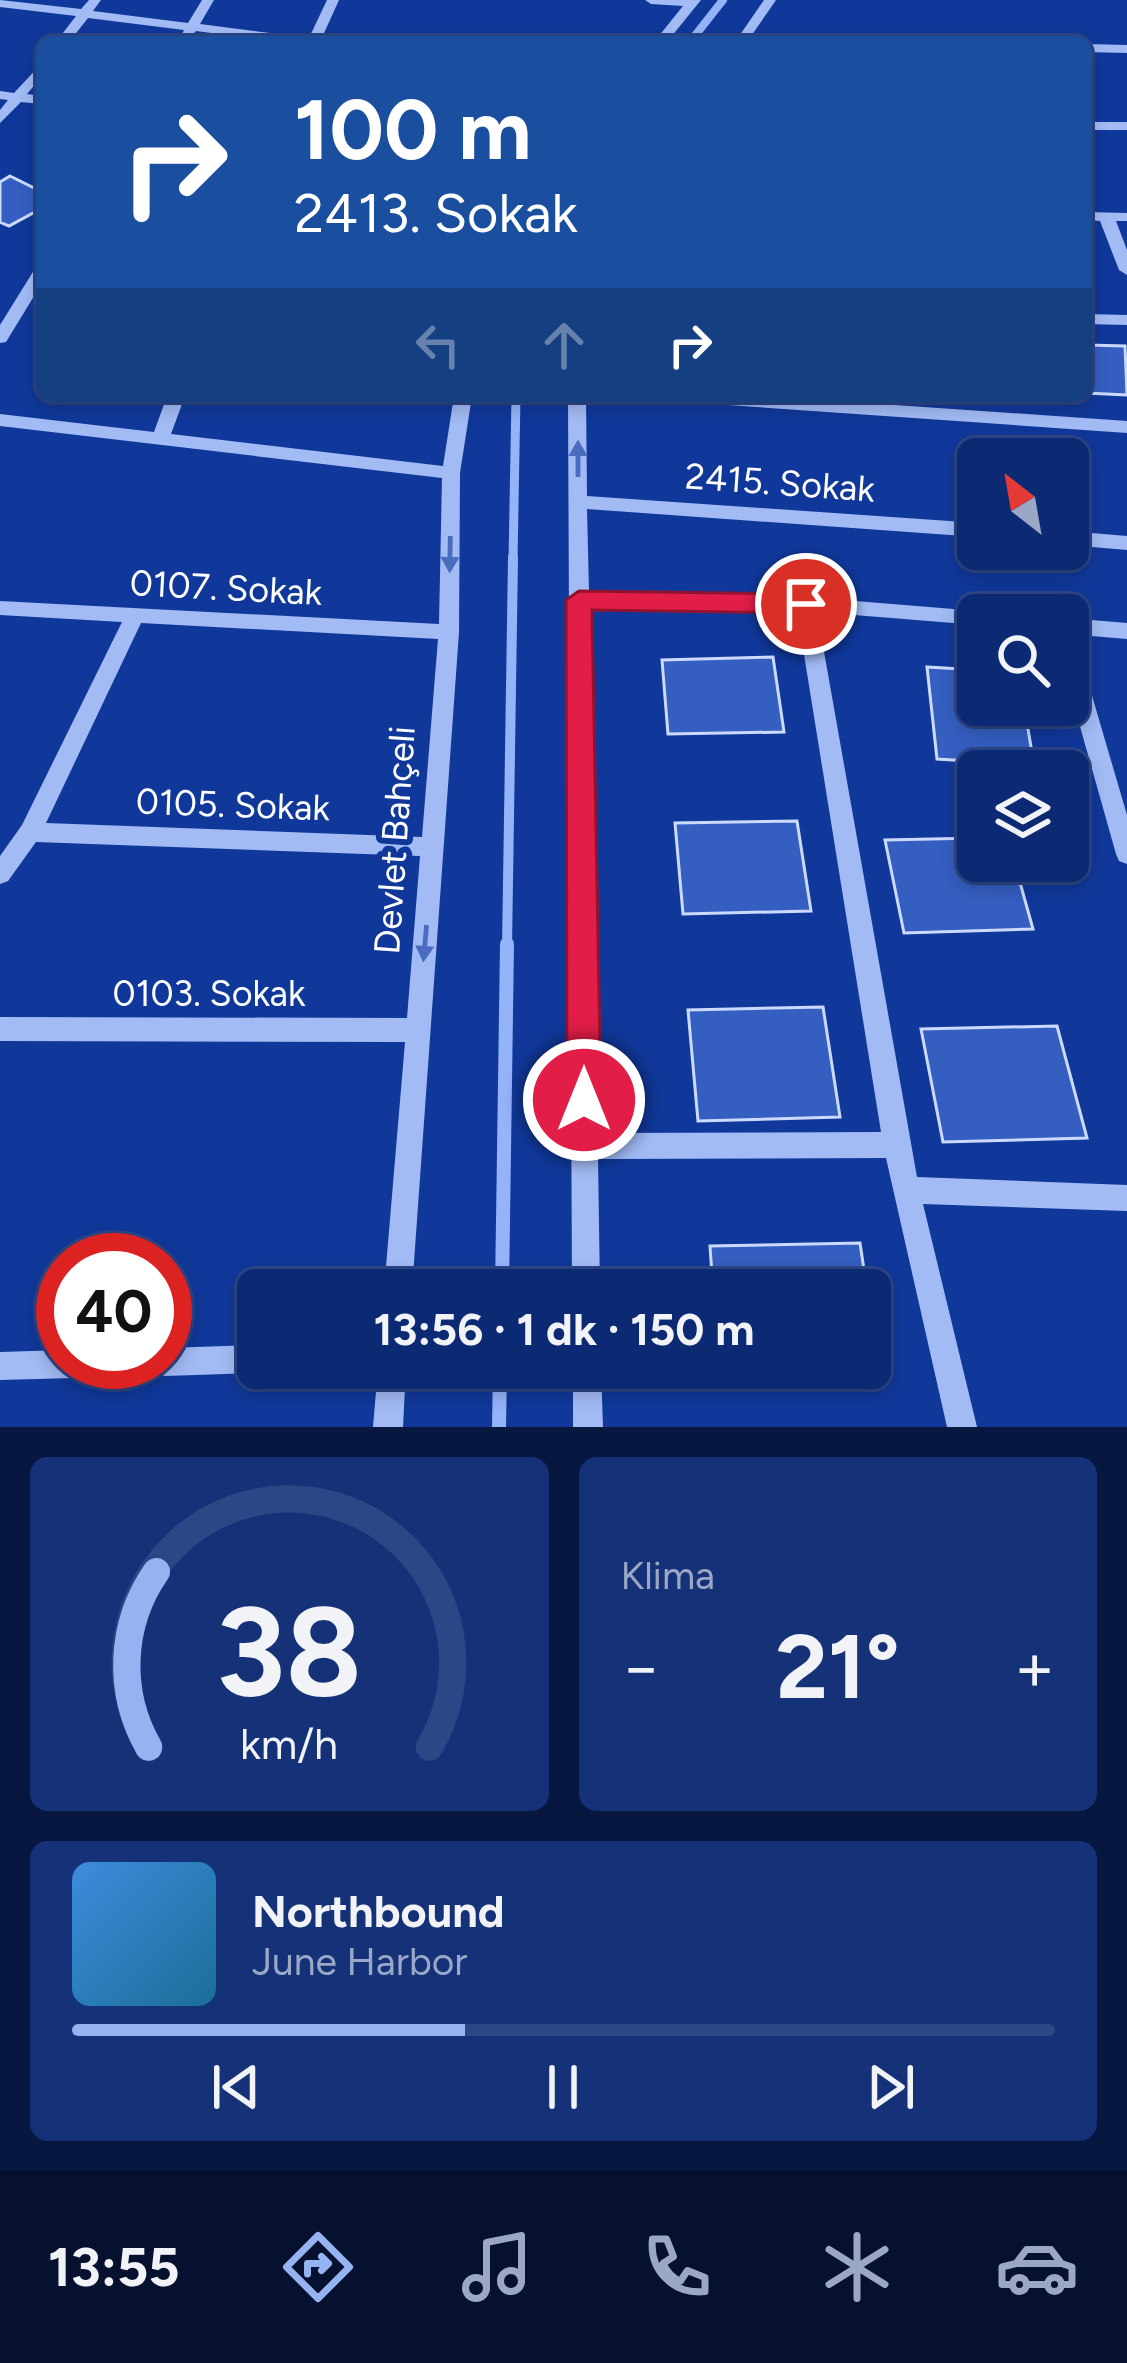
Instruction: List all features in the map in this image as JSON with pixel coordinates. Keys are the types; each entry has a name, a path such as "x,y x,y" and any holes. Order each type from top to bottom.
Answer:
{"street":[{"path":"67,36 94,0"},
{"path":"187,36 208,0"},
{"path":"315,36 333,0"},
{"path":"651,0 694,2"},
{"path":"745,36 770,0"},
{"path":"666,36 694,2"},
{"path":"0,3 261,36"},
{"path":"1092,48 1127,49"},
{"path":"0,119 36,74"},
{"path":"0,95 36,99"},
{"path":"1092,126 1127,126"},
{"path":"1092,216 1127,217"},
{"path":"1106,217 1127,270"},
{"path":"0,338 36,280"},
{"path":"1092,319 1127,320"},
{"path":"160,438 174,402"},
{"name":"Devlet Bahçeli","path":"400,1269 448,632 451,473 462,402"},
{"path":"577,402 586,1269"},
{"path":"770,402 1127,427"},
{"path":"0,421 451,473"},
{"name":"2415. Sokak","path":"578,502 957,529"},
{"path":"1089,540 1127,543"},
{"path":"579,600 806,604 957,616"},
{"path":"806,604 896,1145 962,1427"},
{"name":"0107. Sokak","path":"0,608 448,632"},
{"path":"0,874 30,832 135,615"},
{"path":"1089,628 1127,631"},
{"path":"1089,721 1127,854"},
{"name":"0105. Sokak","path":"30,832 434,847"},
{"name":"0103. Sokak","path":"0,1029 418,1030"},
{"path":"585,1146 896,1145"},
{"path":"905,1190 1127,1198"},
{"path":"192,1360 237,1359"},
{"path":"0,1366 36,1365"},
{"path":"388,1427 391,1389"},
{"path":"587,1389 588,1427"}],"building":[{"path":"10,176 36,189 36,211 9,226 0,222 0,182"},
{"path":"1092,345 1125,346 1127,395 1092,393"},
{"path":"773,657 784,732 668,734 662,660"},
{"path":"927,667 957,669 957,726 1028,726 1032,750 957,750 957,760 937,759"},
{"path":"797,821 811,911 683,914 675,823"},
{"path":"957,838 957,882 1020,882 1033,929 904,933 885,840"},
{"path":"823,1007 840,1117 698,1121 688,1010"},
{"path":"1057,1026 1087,1138 943,1142 921,1029"},
{"path":"860,1243 864,1269 712,1269 710,1246"}],"waterway":[{"path":"695,36 723,0"},
{"path":"513,560 516,402"},
{"path":"507,947 513,557"},
{"path":"502,1269 507,944"},
{"path":"499,1427 500,1389"}],"route":[{"path":"584,1100 579,600 806,604"}]}
